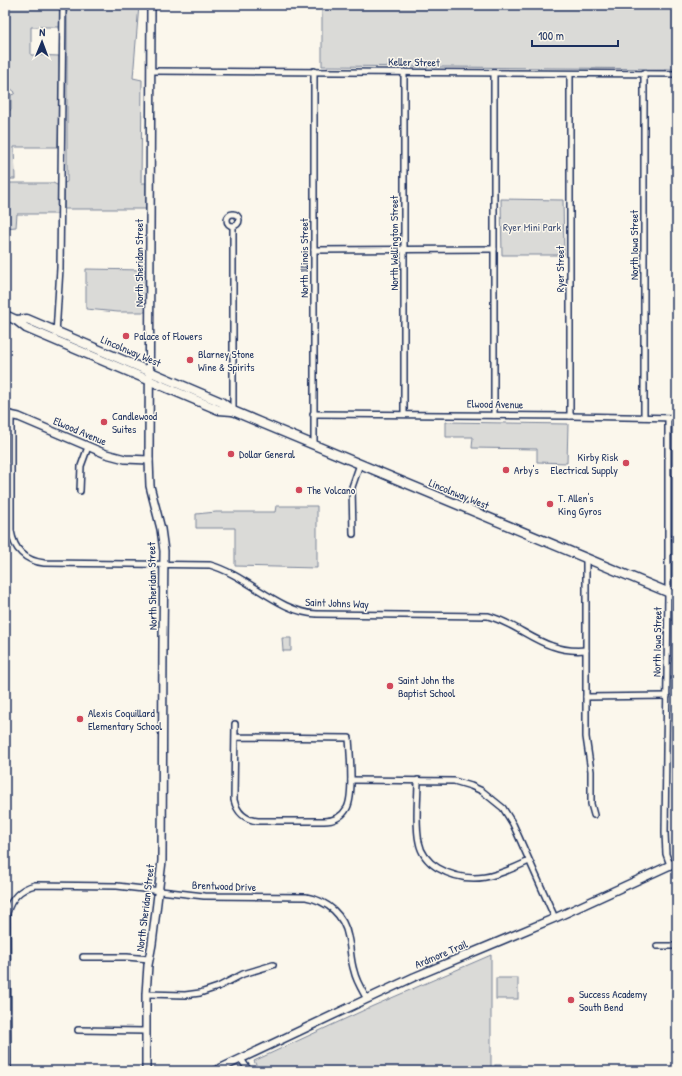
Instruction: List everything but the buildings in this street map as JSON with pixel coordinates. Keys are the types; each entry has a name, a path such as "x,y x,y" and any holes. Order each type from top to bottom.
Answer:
{"main road":[{"name":"Lincolnway West","path":"5,316 16,320 26,328 219,410 233,411"},
{"name":"Lincolnway West","path":"16,320 27,319 221,402 233,411 677,596"}],"street":[{"path":"56,341 60,268 63,5"},
{"name":"North Sheridan Street","path":"146,1071 146,994 149,959 159,891 162,851 164,564 163,540 150,486 149,460 151,5"},
{"name":"Keller Street","path":"151,71 677,74"},
{"name":"North Illinois Street","path":"314,71 314,445"},
{"name":"North Wellington Street","path":"404,72 404,414"},
{"path":"494,73 494,415"},
{"name":"North Iowa Street","path":"644,73 644,417"},
{"name":"Ryer Street","path":"570,74 570,416"},
{"path":"233,226 233,411"},
{"path":"314,250 494,249"},
{"name":"Elwood Avenue","path":"313,414 677,418"},
{"name":"Elwood Avenue","path":"8,415 116,457 149,460"},
{"name":"Saint Johns Way","path":"8,415 11,531 18,550 22,555 32,561 44,563 201,564 223,569 288,606 303,612 317,614 488,616 506,622 551,646 565,650 586,650"},
{"name":"North Iowa Street","path":"668,418 668,592 665,832 666,854 674,864"},
{"path":"80,491 80,466 88,447"},
{"path":"353,534 352,488 360,464"},
{"path":"586,558 586,737 590,770 591,804 594,815"},
{"path":"586,697 667,696"},
{"path":"235,724 234,800 242,814 251,820 324,821 334,820 341,816 347,809 351,780 349,738 235,737"},
{"path":"351,780 454,781 472,786 482,791 503,808 513,824 555,918"},
{"path":"418,780 419,842 424,856 434,865 454,876 463,878 479,878 498,874 529,861"},
{"name":"Ardmore Trail","path":"215,1071 367,999 555,918 674,864"},
{"name":"Brentwood Drive","path":"8,1071 7,920 9,906 17,894 30,886 42,884 102,885 204,896 306,897 322,901 336,911 343,920 348,934 354,971 367,999"},
{"path":"657,946 677,946"},
{"path":"83,956 149,959"},
{"path":"146,994 185,995 200,993 218,988 243,974 273,965"},
{"path":"78,1030 145,1031"},
{"path":"241,1059 249,1071"}],"green space":[{"path":"5,5 60,5 60,27 31,27 31,55 59,56 60,93 58,147 14,147 15,179 5,179 5,110 11,110 11,95 15,92 10,88 5,88"},
{"path":"67,5 139,5 133,78 142,80 141,183 146,183 146,209 64,209 64,183 67,182"},
{"path":"322,5 677,5 677,69 322,66"},
{"path":"5,183 53,183 59,186 58,214 17,214 16,227 5,228"},
{"name":"Ryer Mini Park","path":"501,199 563,200 564,255 502,255"},
{"path":"86,269 145,270 146,312 118,312 86,309"},
{"path":"446,422 568,424 567,463 537,462 537,449 472,448 473,437 446,437"},
{"path":"276,506 317,506 317,568 235,566 235,528 196,528 196,514 216,512 275,512"},
{"path":"282,638 291,638 291,651 283,651"},
{"path":"491,955 491,1071 259,1071 254,1061 373,1006"},
{"path":"496,978 518,978 518,999 496,999"},
{"path":"495,1065 520,1065 520,1071 495,1071"}],"place":[{"name":"Palace of Flowers","path":"126,336"},
{"name":"Blarney Stone Wine & Spirits","path":"190,360"},
{"name":"Candlewood Suites","path":"104,422"},
{"name":"Dollar General","path":"231,454"},
{"name":"Kirby Risk Electrical Supply","path":"626,463"},
{"name":"Arby's","path":"506,470"},
{"name":"The Volcano","path":"299,490"},
{"name":"T. Allen's King Gyros","path":"550,504"},
{"name":"Saint John the Baptist School","path":"390,686"},
{"name":"Alexis Coquillard Elementary School","path":"80,719"},
{"name":"Success Academy South Bend","path":"571,1000"}]}
